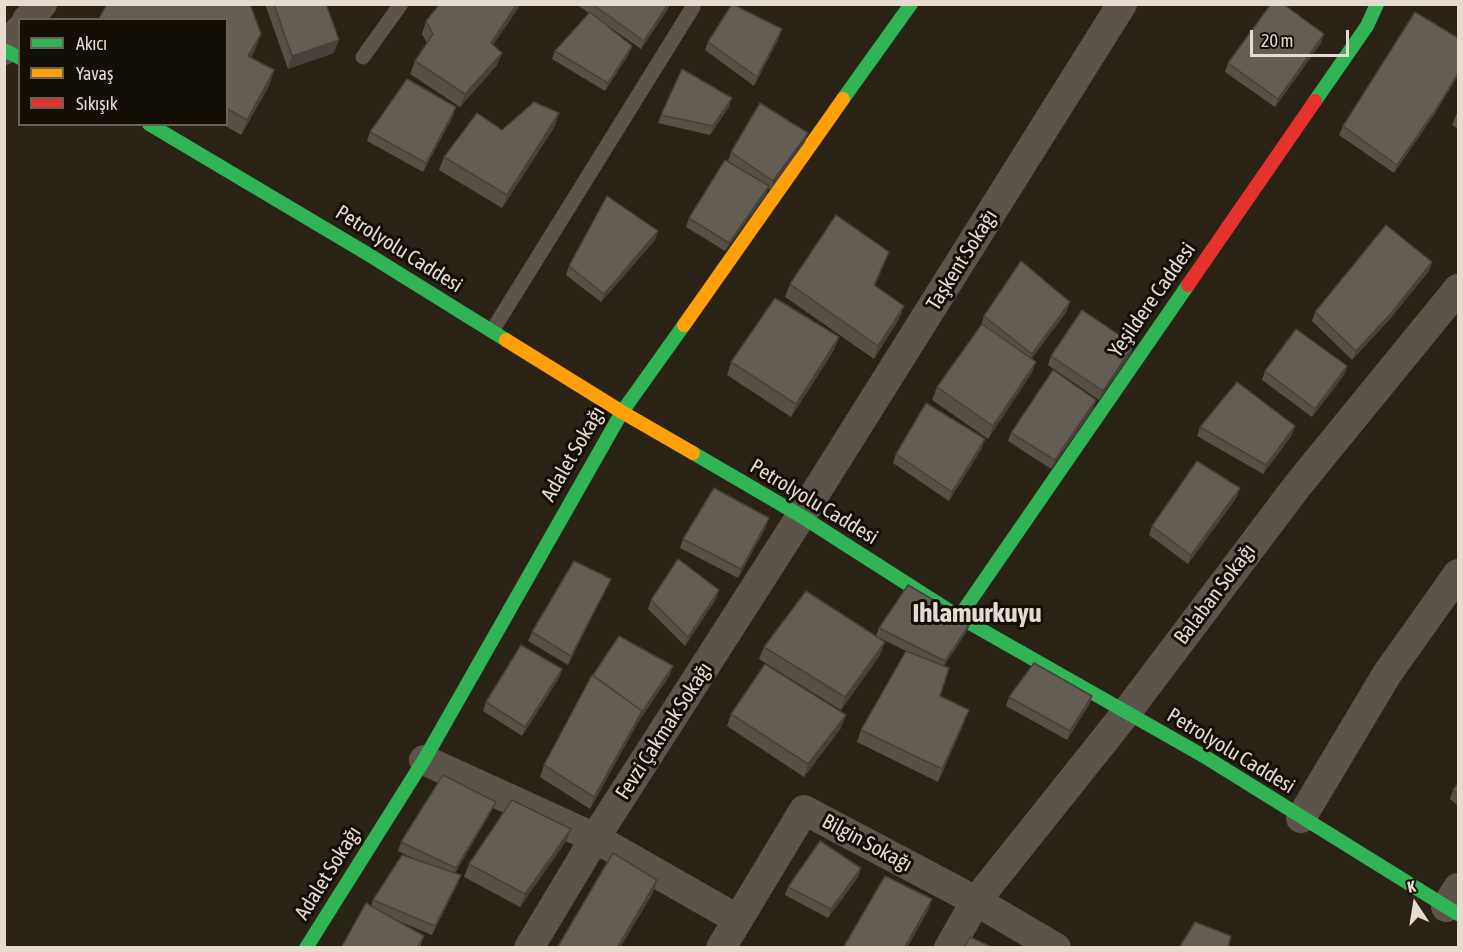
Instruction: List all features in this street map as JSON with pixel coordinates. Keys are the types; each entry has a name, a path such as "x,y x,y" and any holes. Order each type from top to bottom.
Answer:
{"street":[{"path":"29,18 42,4"},
{"name":"Adalet Sokağı","path":"306,948 424,760 621,412 911,4"},
{"name":"Taşkent Sokağı","path":"801,516 1122,4"},
{"name":"Yeşildere Caddesi","path":"958,617 1367,26 1377,4"},
{"path":"18,32 4,50 18,57"},
{"name":"Petrolyolu Caddesi","path":"151,126 278,200 621,412 801,516 958,617 1207,758 1301,818 1454,903"},
{"name":"Balaban Sokağı","path":"949,948 976,901 1126,713 1298,484 1458,289"},
{"name":"Fevzi Çakmak Sokağı","path":"529,948 595,838 801,516"},
{"path":"1301,818 1387,674 1458,574"},
{"path":"424,760 595,838 737,919"},
{"name":"Bilgin Sokağı","path":"721,948 804,810 976,901"},
{"path":"976,901 1056,948"}],"lane":[{"path":"363,57 400,4"},
{"path":"492,331 693,7"}],"building":[{"path":"107,4 250,4 261,34 248,56 274,70 247,120 228,109 228,18 99,18"},
{"path":"274,4 326,4 339,40 292,56"},
{"path":"440,4 517,4 491,43 502,53 465,94 415,61 433,34 426,21"},
{"path":"592,4 668,4 644,41"},
{"path":"732,4 782,29 757,77 708,42"},
{"path":"1271,4 1283,4 1324,34 1278,99 1228,63"},
{"path":"590,12 632,46 608,83 555,51"},
{"path":"1415,12 1458,38 1458,73 1397,165 1343,126"},
{"path":"682,69 732,98 713,126 661,115"},
{"path":"407,79 456,107 426,163 370,132"},
{"path":"534,102 559,113 507,195 444,157 477,113 502,130"},
{"path":"760,103 808,133 773,181 731,152"},
{"path":"725,160 769,186 729,243 689,218"},
{"path":"607,196 658,231 604,294 569,266"},
{"path":"836,215 889,252 874,285 904,306 878,346 790,284"},
{"path":"1386,225 1432,262 1392,312 1356,351 1315,312"},
{"path":"1021,261 1070,302 1032,354 984,316"},
{"path":"775,298 839,337 796,404 731,362"},
{"path":"1082,310 1134,345 1103,391 1051,356"},
{"path":"982,324 1036,362 993,426 937,387"},
{"path":"1296,329 1347,366 1315,409 1265,371"},
{"path":"1053,370 1096,400 1055,460 1011,433"},
{"path":"1237,382 1295,426 1266,465 1200,427"},
{"path":"926,403 985,439 952,492 896,454"},
{"path":"1197,461 1240,488 1191,555 1152,526"},
{"path":"714,488 769,518 741,569 683,539"},
{"path":"678,559 719,590 688,637 651,600"},
{"path":"574,561 611,579 571,656 532,632"},
{"path":"908,585 971,622 945,661 879,628"},
{"path":"806,591 885,642 845,697 764,647"},
{"path":"619,636 673,666 640,715 642,711 593,675"},
{"path":"521,645 562,669 525,727 486,702"},
{"path":"906,651 949,668 940,696 969,710 942,769 861,730"},
{"path":"1034,663 1092,696 1070,731 1009,697"},
{"path":"765,664 846,715 808,764 731,714"},
{"path":"592,675 642,711 594,797 544,765"},
{"path":"443,775 496,802 456,868 401,842"},
{"path":"1458,783 1458,794 1453,790"},
{"path":"512,800 571,829 525,894 469,864"},
{"path":"820,841 861,868 831,909 788,887"},
{"path":"613,853 657,880 617,948 557,948"},
{"path":"402,855 461,875 435,926 373,900"},
{"path":"885,876 932,899 904,948 843,948"},
{"path":"366,903 424,936 417,948 341,948"},
{"path":"1195,922 1231,936 1228,948 1179,948"},
{"path":"970,937 994,948 964,948"}],"traffic: fast":[{"path":"843,99 911,4"},
{"path":"1315,101 1367,26 1377,4"},
{"path":"4,50 18,57"},
{"path":"152,126 366,253 506,340"},
{"path":"959,617 1188,285"},
{"path":"306,948 424,760 622,412 684,325"},
{"path":"693,453 801,516 959,617 1207,758 1458,914"}],"traffic: slow":[{"path":"684,325 843,99"},
{"path":"506,340 693,453"}],"traffic: jam":[{"path":"1188,285 1315,101"}],"district":[{"name":"Ihlamurkuyu","path":"977,613"}]}
